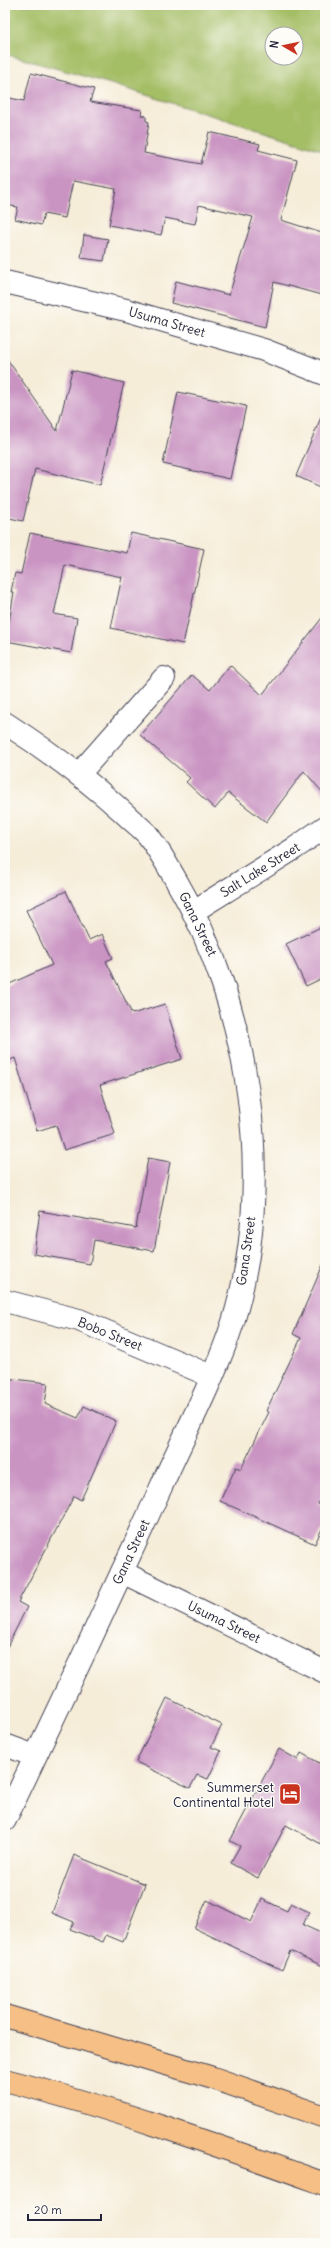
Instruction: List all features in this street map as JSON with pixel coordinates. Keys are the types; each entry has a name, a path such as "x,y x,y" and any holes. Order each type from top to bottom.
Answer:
{"main road":[{"path":"5,2016 213,2078 325,2117"},
{"path":"5,2080 193,2136 325,2184"},
{"path":"5,2091 40,2090"}],"street":[{"name":"Usuma Street","path":"5,282 126,310 264,350 325,374"},
{"path":"79,774 164,678"},
{"name":"Gana Street","path":"5,722 79,774 147,834 194,911 216,962 231,1011 244,1069 253,1126 254,1175 245,1274 233,1322 211,1376 122,1572 5,1820"},
{"name":"Salt Lake Street","path":"194,911 295,848 325,827"},
{"name":"Bobo Street","path":"5,1301 79,1320 211,1376"},
{"name":"Usuma Street","path":"122,1572 325,1672"},
{"path":"5,1745 36,1756"}],"green space":[{"path":"5,5 325,5 325,151 111,84 5,54"}],"building":[{"path":"31,73 94,89 90,102 142,110 141,115 146,116 146,121 149,122 144,153 201,164 209,132 260,144 258,150 297,160 281,220 325,234 325,296 274,282 265,327 171,303 176,281 229,295 253,217 199,205 195,224 165,218 161,235 109,225 116,189 73,181 65,218 44,214 41,225 15,219 18,207 5,205 10,184 5,184 5,97 24,101"},
{"path":"84,235 108,239 104,261 81,258"},
{"path":"5,356 57,431 72,370 124,383 100,485 35,469 23,521 5,517"},
{"path":"178,392 246,406 230,479 163,464"},
{"path":"325,408 325,489 296,476"},
{"path":"30,533 127,553 131,533 204,549 183,644 111,628 122,577 65,565 54,614 77,618 71,653 6,641 14,592 11,592 15,573 21,574"},
{"path":"325,614 325,795 304,771 266,822 228,793 215,809 186,782 190,778 140,735 192,675 210,690 230,665 262,695"},
{"path":"66,891 89,940 102,934 113,958 106,961 132,1014 165,1004 182,1059 100,1085 115,1134 64,1150 56,1125 37,1131 15,1058 5,1062 5,986 52,965 26,910"},
{"path":"325,925 325,977 306,986 286,944"},
{"path":"148,1158 170,1162 154,1251 94,1240 90,1264 34,1254 40,1211 136,1228"},
{"path":"325,1260 325,1490 318,1504 325,1507 325,1522 315,1544 220,1501 236,1467 241,1469 269,1412 266,1411 301,1338 293,1334"},
{"path":"5,1378 48,1383 45,1404 78,1418 84,1406 116,1421 81,1500 74,1496 18,1602 27,1607 5,1651"},
{"path":"167,1698 222,1725 211,1747 221,1751 208,1779 197,1775 190,1788 136,1762"},
{"name":"Summerset Continental Hotel","path":"279,1749 298,1760 301,1753 325,1766 325,1846 286,1825 258,1878 230,1863 240,1846 230,1841"},
{"path":"74,1855 145,1884 123,1942 106,1935 103,1942 70,1929 74,1922 52,1913"},
{"path":"262,1899 287,1911 291,1903 309,1912 303,1925 325,1935 325,1967 290,1951 282,1970 194,1928 207,1900 251,1922"}],"place":[{"name":"Summerset Continental Hotel","path":"290,1794"}]}
